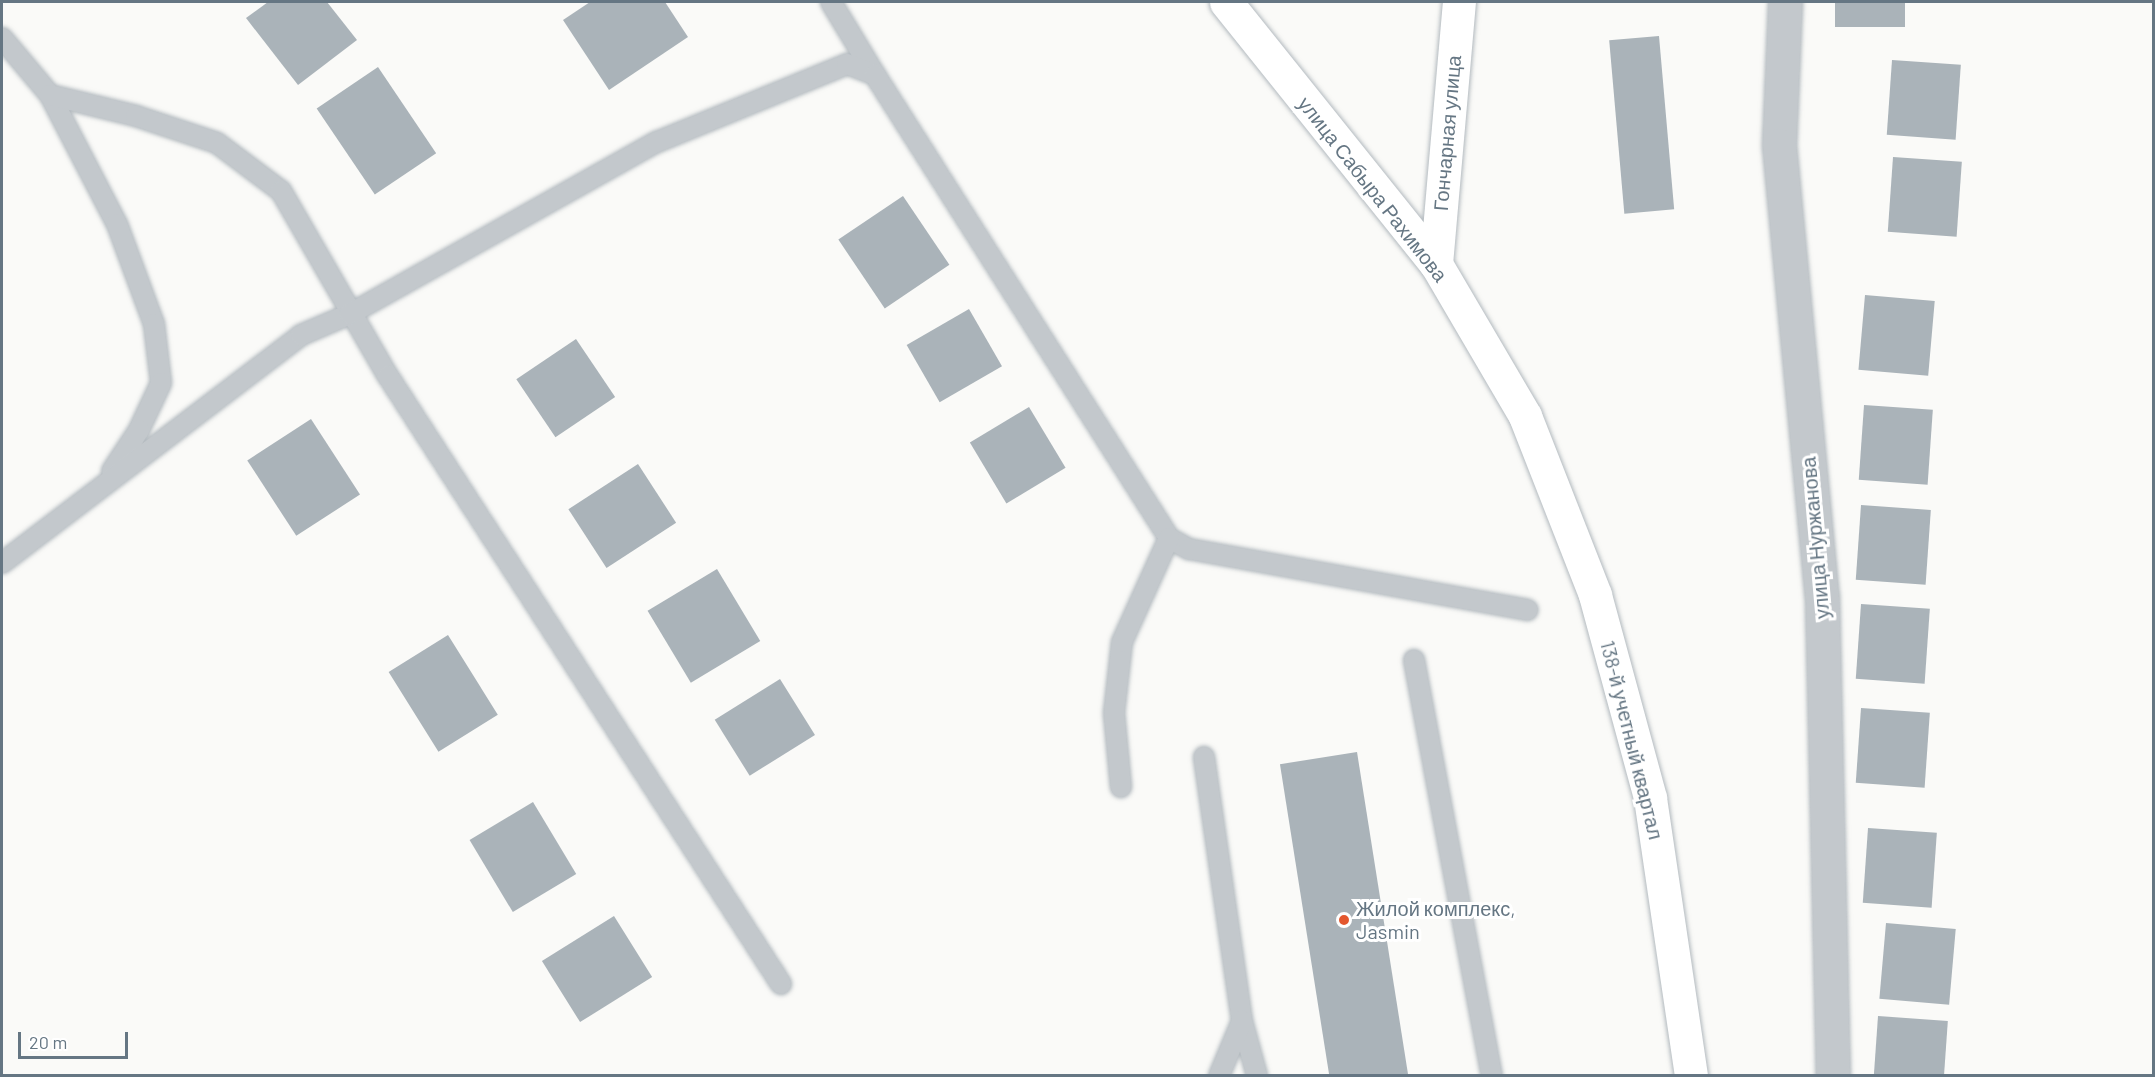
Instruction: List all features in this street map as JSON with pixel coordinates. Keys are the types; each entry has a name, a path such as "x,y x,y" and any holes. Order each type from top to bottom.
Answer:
{"main road":[{"name":"улица Сабыра Рахимова","path":"1226,2 1436,264 1525,416"},
{"name":"Гончарная улица","path":"1436,264 1459,2"},
{"name":"138-й учетный квартал","path":"1525,416 1595,596 1650,798 1691,1076"}],"street":[{"name":"улица Нуржанова","path":"1785,2 1779,145 1822,597 1833,1076"}],"lane":[{"path":"831,2 1169,538 1189,549 1528,610"},
{"path":"2,38 50,95 117,224 154,324 161,383 139,430 105,484"},
{"path":"2,563 301,335 350,314 657,142 847,64 875,75"},
{"path":"50,95 136,116 217,143 281,191 350,314 781,984"},
{"path":"1121,787 1114,713 1122,642 1169,538"},
{"path":"1414,660 1492,1076"},
{"path":"1204,757 1242,1021 1257,1076"},
{"path":"1220,1076 1242,1021"}],"building":[{"path":"268,2 327,2 357,40 298,85 246,18"},
{"path":"590,2 665,2 688,37 609,90 563,20"},
{"path":"1835,2 1905,2 1905,27 1835,27"},
{"path":"1659,36 1674,209 1624,214 1609,40"},
{"path":"1892,60 1961,65 1956,140 1887,135"},
{"path":"378,67 436,153 375,195 317,108"},
{"path":"1893,157 1962,162 1957,237 1888,232"},
{"path":"903,196 949,265 885,308 838,240"},
{"path":"1865,295 1935,301 1928,376 1858,370"},
{"path":"969,309 1002,366 940,402 907,345"},
{"path":"576,339 615,397 555,437 516,379"},
{"path":"1864,405 1933,410 1928,485 1859,480"},
{"path":"1029,407 1066,468 1006,503 970,443"},
{"path":"311,419 360,494 296,536 247,460"},
{"path":"638,464 676,523 607,568 568,509"},
{"path":"1861,505 1931,510 1926,585 1856,580"},
{"path":"717,569 760,641 691,683 648,611"},
{"path":"1861,604 1930,609 1925,684 1856,679"},
{"path":"448,635 498,715 438,752 389,672"},
{"path":"780,679 815,735 750,776 715,720"},
{"path":"1861,708 1930,713 1925,788 1856,783"},
{"name":"Жилой комплекс, Jasmin","path":"1357,752 1408,1076 1329,1076 1280,764"},
{"path":"533,802 576,874 513,912 470,840"},
{"path":"1868,828 1937,833 1932,908 1863,903"},
{"path":"614,916 652,977 580,1022 542,961"},
{"path":"1886,923 1956,929 1949,1005 1879,999"},
{"path":"1878,1016 1948,1021 1944,1076 1874,1076"}],"place":[{"name":"Жилой комплекс, Jasmin","path":"1344,920"}]}
